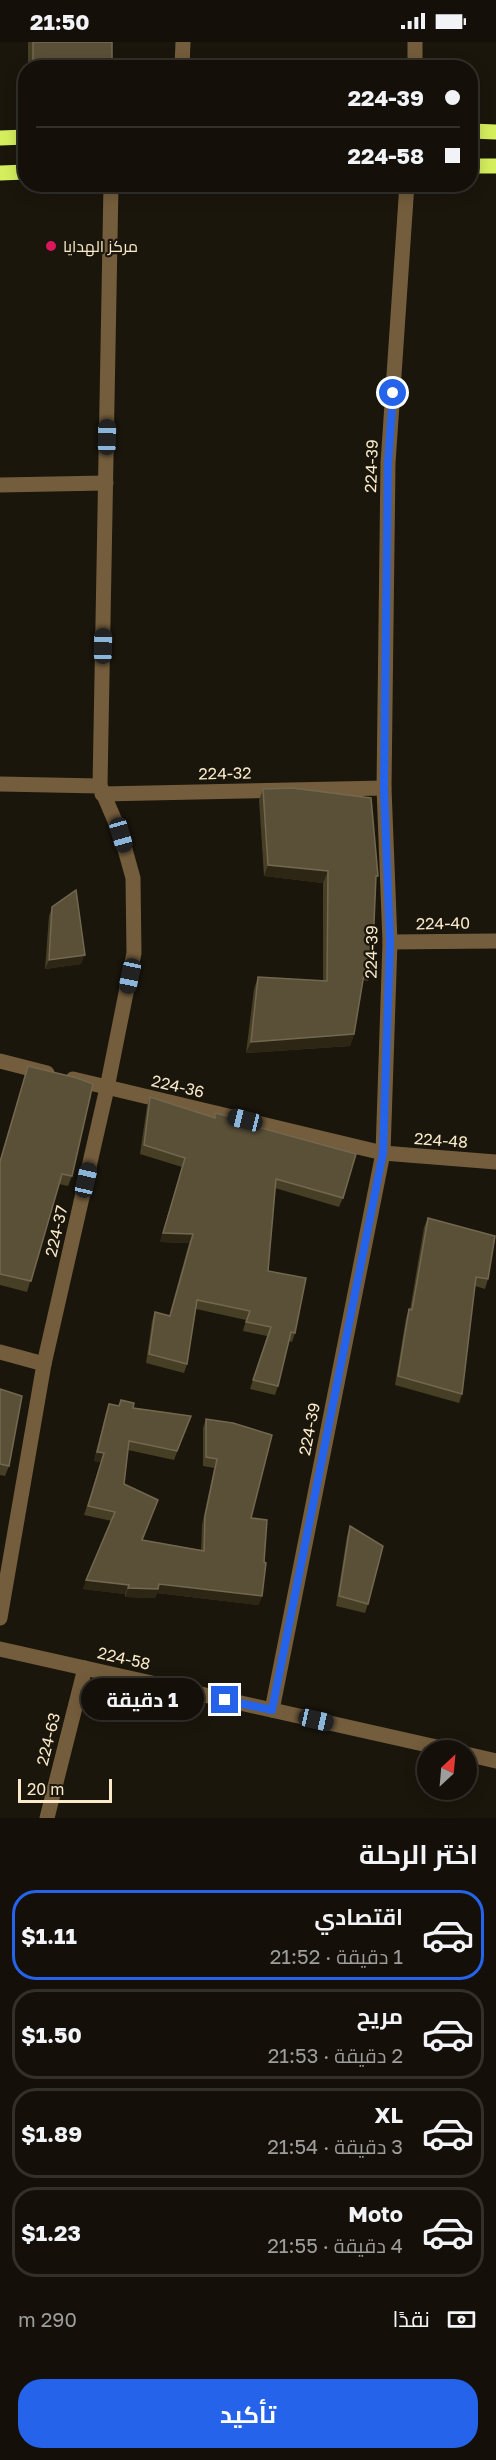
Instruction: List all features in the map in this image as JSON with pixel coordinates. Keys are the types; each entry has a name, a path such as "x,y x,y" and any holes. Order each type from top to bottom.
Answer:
{"main road":[{"path":"478,131 496,132"},
{"path":"0,138 18,137"},
{"path":"478,166 496,166"},
{"path":"0,173 18,172"}],"street":[{"path":"182,60 183,42"},
{"path":"415,42 415,60"},
{"path":"101,790 111,192"},
{"name":"224-39","path":"272,1710 383,1153 390,942 384,788 388,463 406,192"},
{"path":"0,485 106,483"},
{"name":"224-32","path":"0,784 101,790 384,788"},
{"name":"224-37","path":"0,1618 44,1364 107,1088 135,953 133,878 121,835 101,790"},
{"name":"224-40","path":"390,942 496,941"},
{"name":"224-36","path":"0,1061 383,1153"},
{"name":"224-48","path":"383,1153 496,1162"},
{"path":"0,1352 44,1364"},
{"name":"224-58","path":"0,1649 417,1743"},
{"name":"224-63","path":"47,1818 85,1668"},
{"path":"477,1757 496,1761"}],"building":[{"path":"33,42 112,42 112,60 33,60"},
{"path":"292,788 371,798 378,876 376,876 372,969 365,968 354,1034 251,1042 258,977 327,981 328,871 268,865 263,789"},
{"path":"76,890 85,955 49,960 52,907"},
{"path":"28,1066 93,1084 72,1176 62,1174 31,1281 0,1274 0,1162"},
{"path":"150,1097 215,1118 215,1113 247,1121 247,1124 356,1154 343,1198 276,1179 268,1271 306,1278 295,1333 291,1332 278,1386 253,1380 271,1327 246,1322 250,1311 197,1300 187,1364 149,1354 155,1312 170,1316 193,1234 163,1233 185,1158 144,1145"},
{"path":"428,1218 495,1236 488,1279 476,1277 462,1394 398,1376"},
{"path":"0,1389 22,1396 9,1466 0,1464"},
{"path":"121,1400 134,1403 133,1408 191,1416 177,1451 129,1441 124,1484 158,1500 142,1540 204,1551 205,1516 217,1459 206,1457 206,1419 233,1423 272,1435 251,1518 267,1520 264,1562 266,1563 262,1596 159,1584 158,1589 128,1588 129,1585 86,1580 115,1512 88,1506 104,1453 97,1452 109,1404 119,1406"},
{"path":"350,1526 383,1546 368,1604 339,1596"}],"place":[{"name":"مركز الهدايا","path":"51,246"}],"route":[{"path":"225,1700 272,1710 383,1153 390,942 384,788 388,463 393,393"}]}
